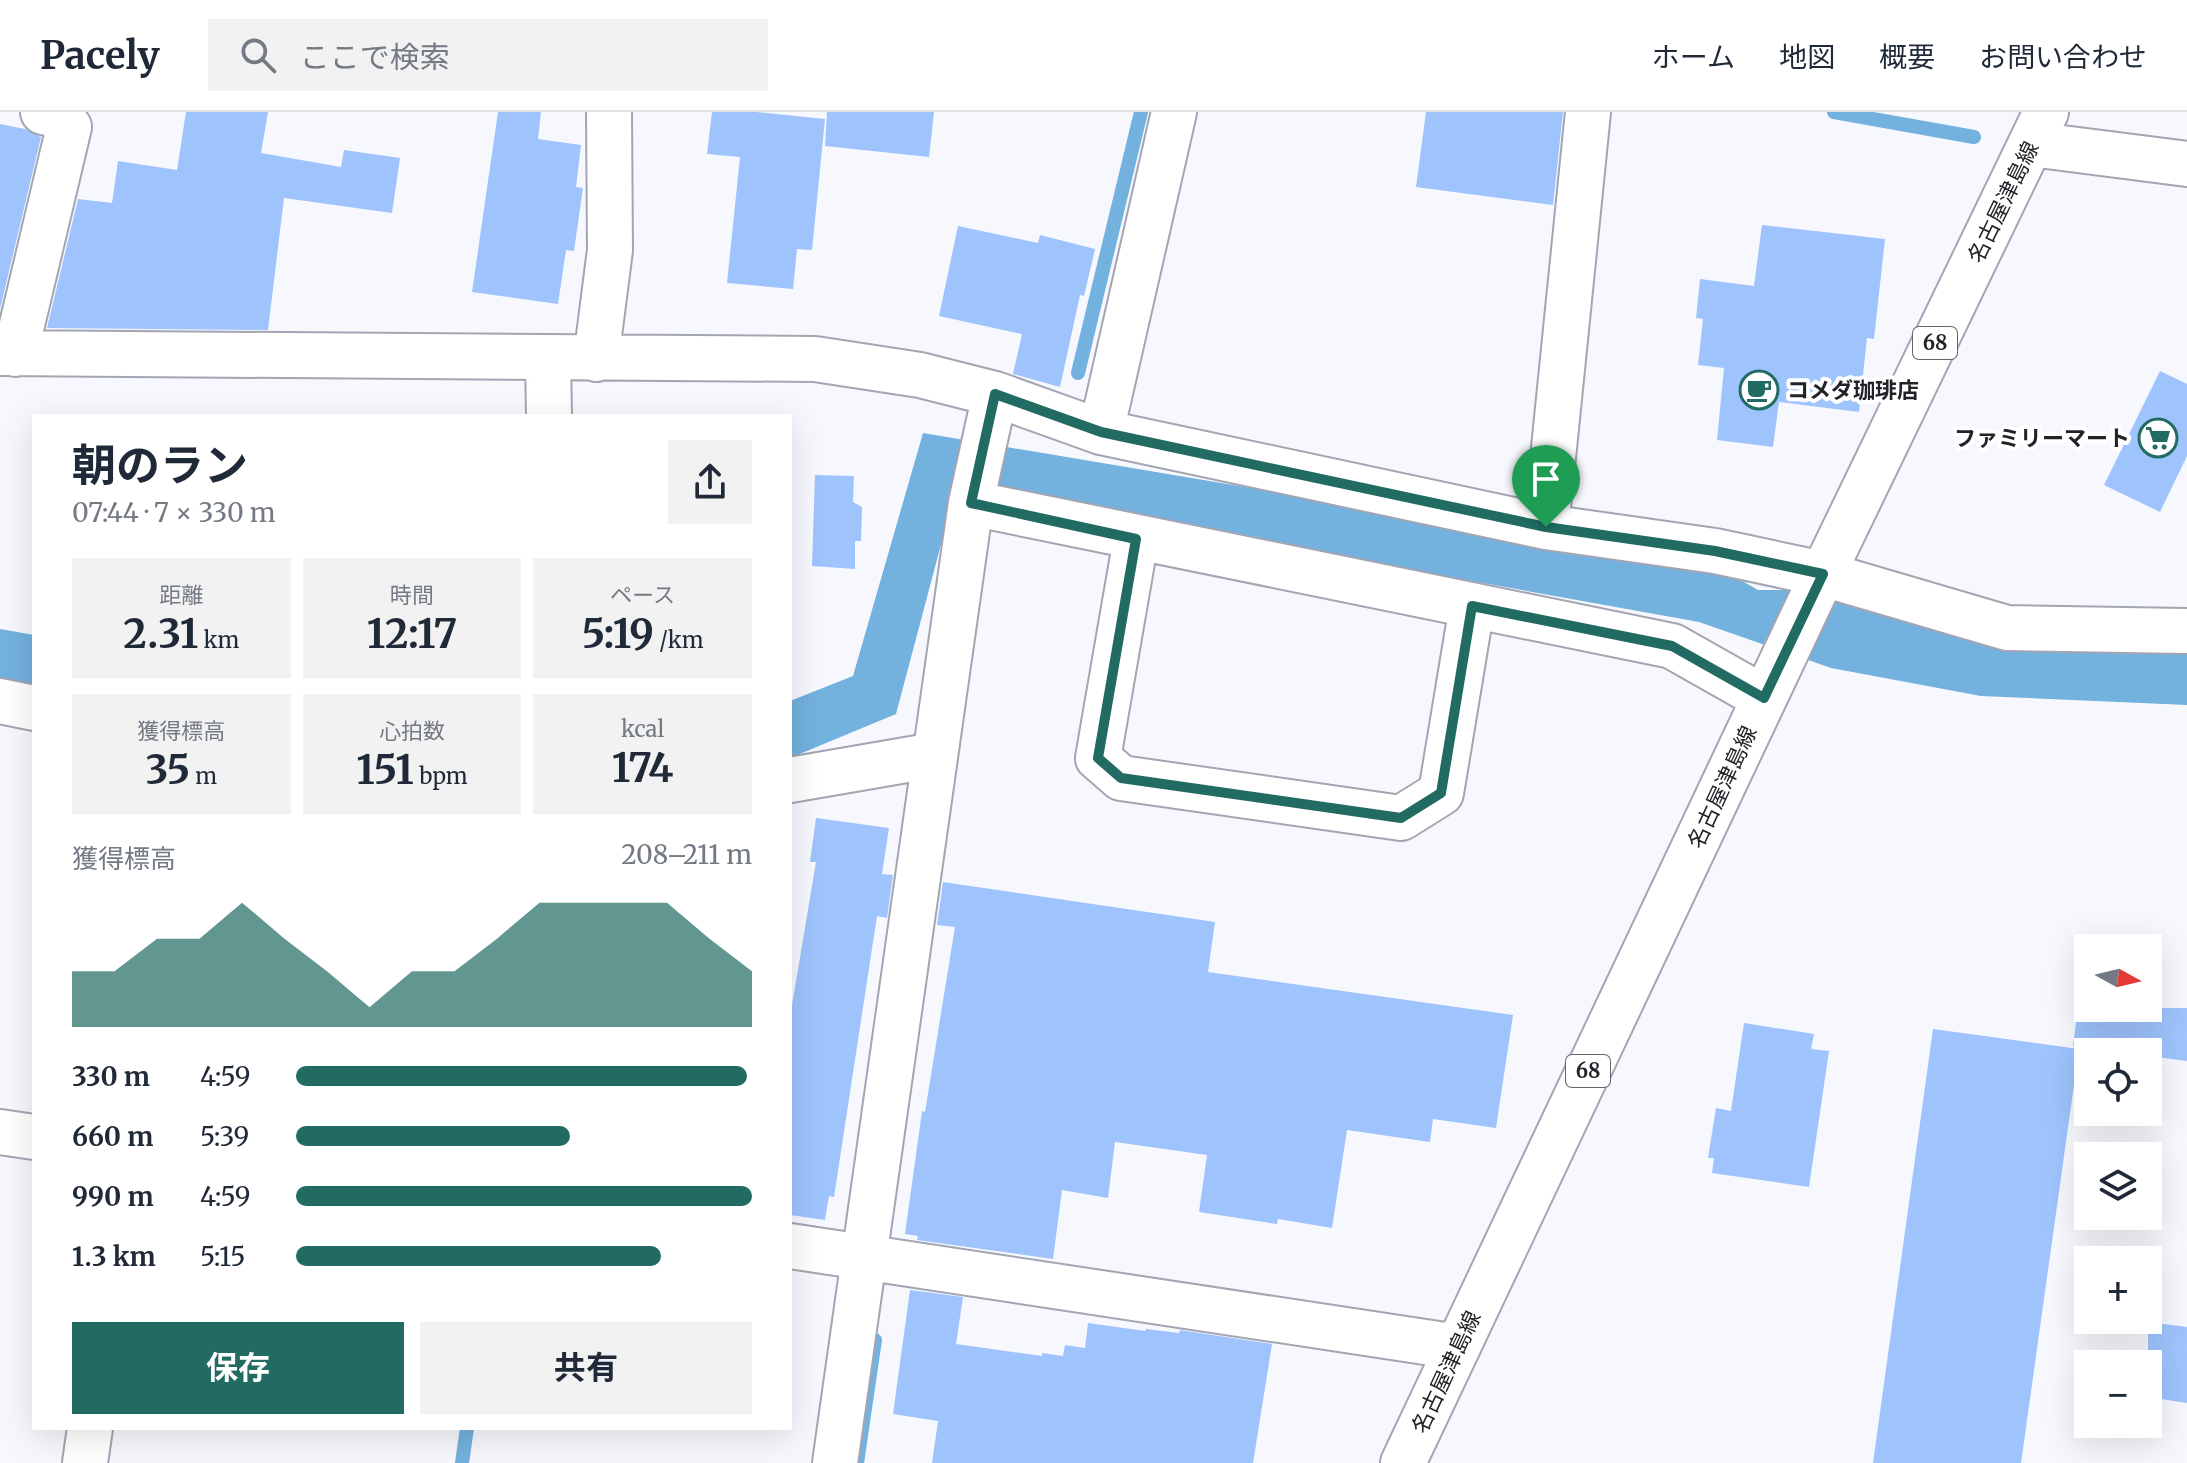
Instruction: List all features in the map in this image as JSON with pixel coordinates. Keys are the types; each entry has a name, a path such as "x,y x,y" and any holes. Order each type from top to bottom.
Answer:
{"street":[{"path":"43,112 61,116 69,127 7,354 815,359 920,375 993,403 1101,432 1546,527 1715,551 1823,574 2007,628 2187,631"},
{"path":"596,359 610,250 609,112"},
{"path":"1101,432 1174,112"},
{"path":"1546,527 1588,112"},
{"path":"2039,128 2187,164"},
{"name":"名古屋津島線","path":"1403,1463 1823,574 2039,128"},
{"path":"548,358 549,414"},
{"path":"835,1463 972,499 993,403"},
{"path":"972,499 1136,539 1672,646 1769,688"},
{"path":"1136,539 1098,758 1121,778 1401,818 1441,793 1472,606"},
{"path":"0,701 32,708"},
{"path":"792,780 935,755"},
{"path":"0,1132 32,1137"},
{"path":"792,1246 1458,1347"},
{"path":"85,1463 90,1430"}],"water":[{"path":"923,433 1716,566 1758,590 1866,590 2187,647 2187,705 1981,696 1831,668 1699,622 956,488 896,714 792,757 792,700 853,676"},
{"path":"0,629 32,635 32,687 0,681"}],"building":[{"path":"186,112 268,112 261,153 341,167 344,150 400,158 392,213 284,198 268,330 47,328 78,199 112,203 118,161 177,170"},
{"path":"498,112 541,112 538,139 581,145 576,187 583,188 574,251 566,250 558,304 472,292"},
{"path":"712,112 756,112 825,119 812,250 797,249 793,289 727,283 740,157 707,154"},
{"path":"827,112 934,112 929,157 825,146"},
{"path":"1426,112 1563,112 1553,205 1416,187"},
{"path":"0,124 25,129 41,137 0,309"},
{"path":"1762,225 1885,239 1874,339 1867,338 1859,412 1779,402 1773,447 1717,440 1724,368 1698,365 1703,319 1696,318 1700,279 1754,286"},
{"path":"958,226 1038,243 1040,235 1095,249 1084,296 1080,295 1060,387 1013,374 1022,334 939,316"},
{"path":"2160,371 2187,384 2187,456 2160,512 2104,485"},
{"path":"815,475 854,476 853,502 862,507 861,541 855,541 855,569 812,566"},
{"path":"816,818 889,828 882,874 893,875 887,918 877,916 834,1197 829,1196 825,1220 792,1215 792,1005 816,862 810,862"},
{"path":"943,882 1215,922 1208,972 1513,1015 1496,1128 1433,1119 1430,1142 1347,1130 1332,1228 1278,1219 1277,1224 1199,1212 1207,1155 1115,1142 1108,1198 1062,1190 1053,1259 917,1240 918,1236 905,1234 922,1111 925,1112 955,927 937,925"},
{"path":"2162,1008 2187,1008 2187,1061 2162,1058 2162,1038 2074,1038 2076,1022 2162,1022"},
{"path":"1744,1023 1814,1034 1811,1049 1829,1051 1809,1187 1712,1173 1714,1158 1708,1158 1716,1108 1731,1111"},
{"path":"1933,1029 2074,1048 2074,1085 2021,1463 1873,1463"},
{"path":"910,1290 963,1297 956,1344 1063,1356 1065,1345 1085,1348 1088,1323 1145,1331 1179,1333 1180,1330 1272,1344 1253,1463 932,1463 938,1421 893,1414"},
{"path":"2162,1324 2187,1327 2187,1403 2162,1399 2162,1350 2148,1350 2148,1334 2162,1334"}],"waterway":[{"path":"1078,373 1141,112"},
{"path":"1834,112 1974,137"},
{"path":"857,1463 875,1340"},
{"path":"462,1463 467,1430"}],"place":[{"name":"コメダ珈琲店","path":"1759,390"},
{"name":"ファミリーマート","path":"2158,438"}],"route":[{"path":"995,394 1101,432 1546,527 1715,551 1823,574 1764,698 1672,646 1472,606 1441,793 1401,818 1121,778 1098,758 1136,539 971,503 995,394"}]}
